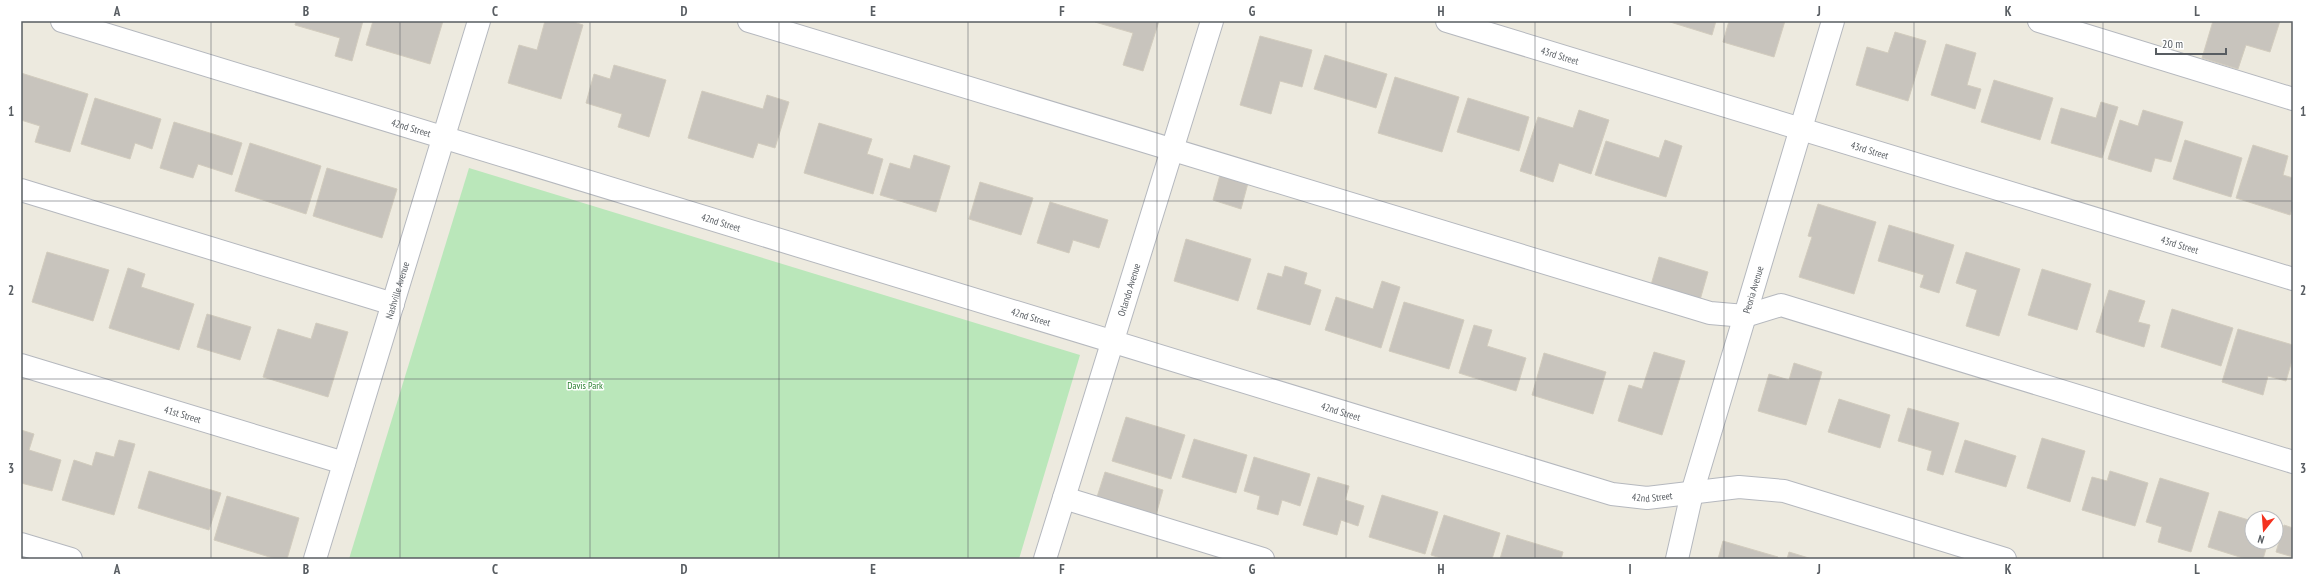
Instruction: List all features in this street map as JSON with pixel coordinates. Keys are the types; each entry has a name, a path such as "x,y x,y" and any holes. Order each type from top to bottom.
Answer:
{"street":[{"name":"42nd Street","path":"62,21 443,139 1113,341 1612,494 1647,498 1739,488 1784,492 2005,559"},
{"name":"Nashville Avenue","path":"315,559 479,21"},
{"path":"750,21 1710,313 1745,316 1782,305 2293,462"},
{"name":"Orlando Avenue","path":"1045,559 1212,21"},
{"name":"43rd Street","path":"1447,21 2293,279"},
{"name":"Peoria Avenue","path":"1676,559 1692,493 1833,21"},
{"path":"2039,21 2293,99"},
{"path":"21,190 393,304"},
{"name":"41st Street","path":"21,365 344,463"},
{"path":"1064,498 1263,559"},
{"path":"21,544 71,559"}],"green space":[{"name":"Davis Park","path":"469,168 1080,355 1019,559 349,559"}],"building":[{"path":"296,21 363,21 352,61 335,56 340,38 295,25"},
{"path":"373,21 443,21 430,64 366,45"},
{"path":"545,21 571,21 583,25 561,99 508,83 519,45 537,50"},
{"path":"1159,21 1143,71 1123,65 1133,33 1095,22"},
{"path":"1667,21 1716,21 1712,35"},
{"path":"1729,21 1785,21 1774,57 1723,42"},
{"path":"2213,21 2280,21 2270,52 2246,45 2238,69 2202,58"},
{"path":"1895,32 1926,41 1908,101 1856,85 1867,47 1888,53"},
{"path":"1260,36 1312,50 1302,87 1280,81 1271,114 1240,105"},
{"path":"1946,44 1976,53 1967,85 1981,89 1975,109 1931,95"},
{"path":"1325,55 1387,74 1376,108 1314,89"},
{"path":"614,65 666,80 649,137 618,127 622,114 586,103 594,74 610,79"},
{"path":"21,73 88,94 70,152 35,142 40,126 21,120"},
{"path":"1395,77 1459,97 1442,152 1378,133"},
{"path":"1994,80 2053,98 2040,140 1981,122"},
{"path":"702,91 763,109 767,95 789,102 775,148 758,143 753,158 688,138"},
{"path":"95,98 161,119 152,149 135,143 130,159 81,144"},
{"path":"1468,98 1529,117 1519,151 1457,132"},
{"path":"2101,102 2118,107 2102,158 2051,143 2061,108 2096,118"},
{"path":"1579,110 1609,120 1591,174 1559,163 1553,182 1520,171 1538,117 1573,128"},
{"path":"2143,110 2183,122 2171,162 2155,158 2151,172 2108,159 2120,120 2138,126"},
{"path":"174,122 242,143 232,175 198,164 193,178 160,168"},
{"path":"819,123 872,139 867,154 883,159 873,194 804,173"},
{"path":"1665,140 1682,146 1666,197 1595,175 1606,141 1659,158"},
{"path":"2185,140 2242,158 2231,197 2173,179"},
{"path":"250,143 321,166 306,214 235,191"},
{"path":"2253,145 2288,156 2283,175 2293,178 2293,206 2290,215 2236,198"},
{"path":"914,155 950,166 936,212 880,195 890,163 910,169"},
{"path":"327,168 397,189 382,238 313,216"},
{"path":"1220,175 1248,183 1241,209 1213,200"},
{"path":"980,182 1033,198 1021,235 969,219"},
{"path":"1050,202 1108,220 1099,248 1073,240 1069,253 1037,243"},
{"path":"1818,204 1876,222 1854,294 1799,277 1812,237 1808,236"},
{"path":"1889,225 1954,245 1939,293 1920,287 1924,275 1878,261"},
{"path":"1186,239 1251,259 1238,301 1174,281"},
{"path":"47,252 109,270 93,321 32,302"},
{"path":"1966,252 2020,269 1999,336 1966,326 1977,290 1956,283"},
{"path":"1659,257 1708,272 1700,300 1651,285"},
{"path":"1285,266 1307,273 1304,284 1321,290 1310,325 1257,309 1268,273 1282,277"},
{"path":"128,268 145,274 141,287 194,304 179,350 109,328"},
{"path":"2042,269 2091,284 2077,330 2028,315"},
{"path":"1382,281 1400,287 1381,348 1325,330 1336,297 1373,309"},
{"path":"2109,290 2145,301 2138,322 2150,325 2144,347 2096,332"},
{"path":"1404,302 1464,320 1449,369 1389,351"},
{"path":"2172,309 2233,328 2221,366 2161,347"},
{"path":"207,314 251,327 240,360 197,347"},
{"path":"316,323 348,332 328,397 263,377 278,329 311,339"},
{"path":"1474,325 1492,330 1487,346 1526,358 1516,391 1459,373"},
{"path":"2238,329 2293,345 2293,357 2286,381 2268,376 2263,395 2222,382"},
{"path":"1654,352 1685,361 1662,435 1618,421 1629,385 1642,389"},
{"path":"1544,353 1606,372 1593,414 1532,395"},
{"path":"1794,363 1822,372 1806,425 1758,411 1769,374 1789,380"},
{"path":"1839,399 1890,415 1880,448 1828,432"},
{"path":"1908,408 1959,423 1943,475 1927,470 1932,451 1898,441"},
{"path":"1126,417 1185,435 1171,479 1112,461"},
{"path":"21,430 34,434 29,450 61,460 52,491 21,483"},
{"path":"2042,438 2085,451 2070,502 2027,488"},
{"path":"1194,439 1247,455 1236,493 1182,477"},
{"path":"119,440 135,444 114,515 62,500 74,460 92,466 96,452 114,457"},
{"path":"1965,440 2016,456 2006,487 1955,472"},
{"path":"1254,457 1310,474 1300,506 1282,500 1278,515 1257,509 1260,496 1244,491"},
{"path":"149,471 221,493 209,530 138,508"},
{"path":"2110,471 2148,483 2135,526 2082,510 2092,477 2107,481"},
{"path":"1105,472 1163,490 1156,515 1097,497"},
{"path":"1318,477 1349,486 1345,500 1364,506 1358,526 1341,520 1337,535 1303,525"},
{"path":"2160,478 2209,493 2191,552 2158,542 2162,527 2146,522"},
{"path":"1382,495 1438,512 1425,554 1369,537"},
{"path":"227,496 299,518 287,559 276,559 214,540"},
{"path":"2219,511 2244,519 2244,550 2266,550 2263,559 2246,559 2208,547"},
{"path":"1444,515 1500,533 1492,559 1444,559 1431,555"},
{"path":"2284,525 2293,528 2293,557 2276,552 2277,550 2284,550"},
{"path":"1507,535 1563,552 1561,559 1500,559"},
{"path":"1723,541 1778,557 1778,559 1718,559"},
{"path":"1789,552 1812,559 1787,559"}]}
